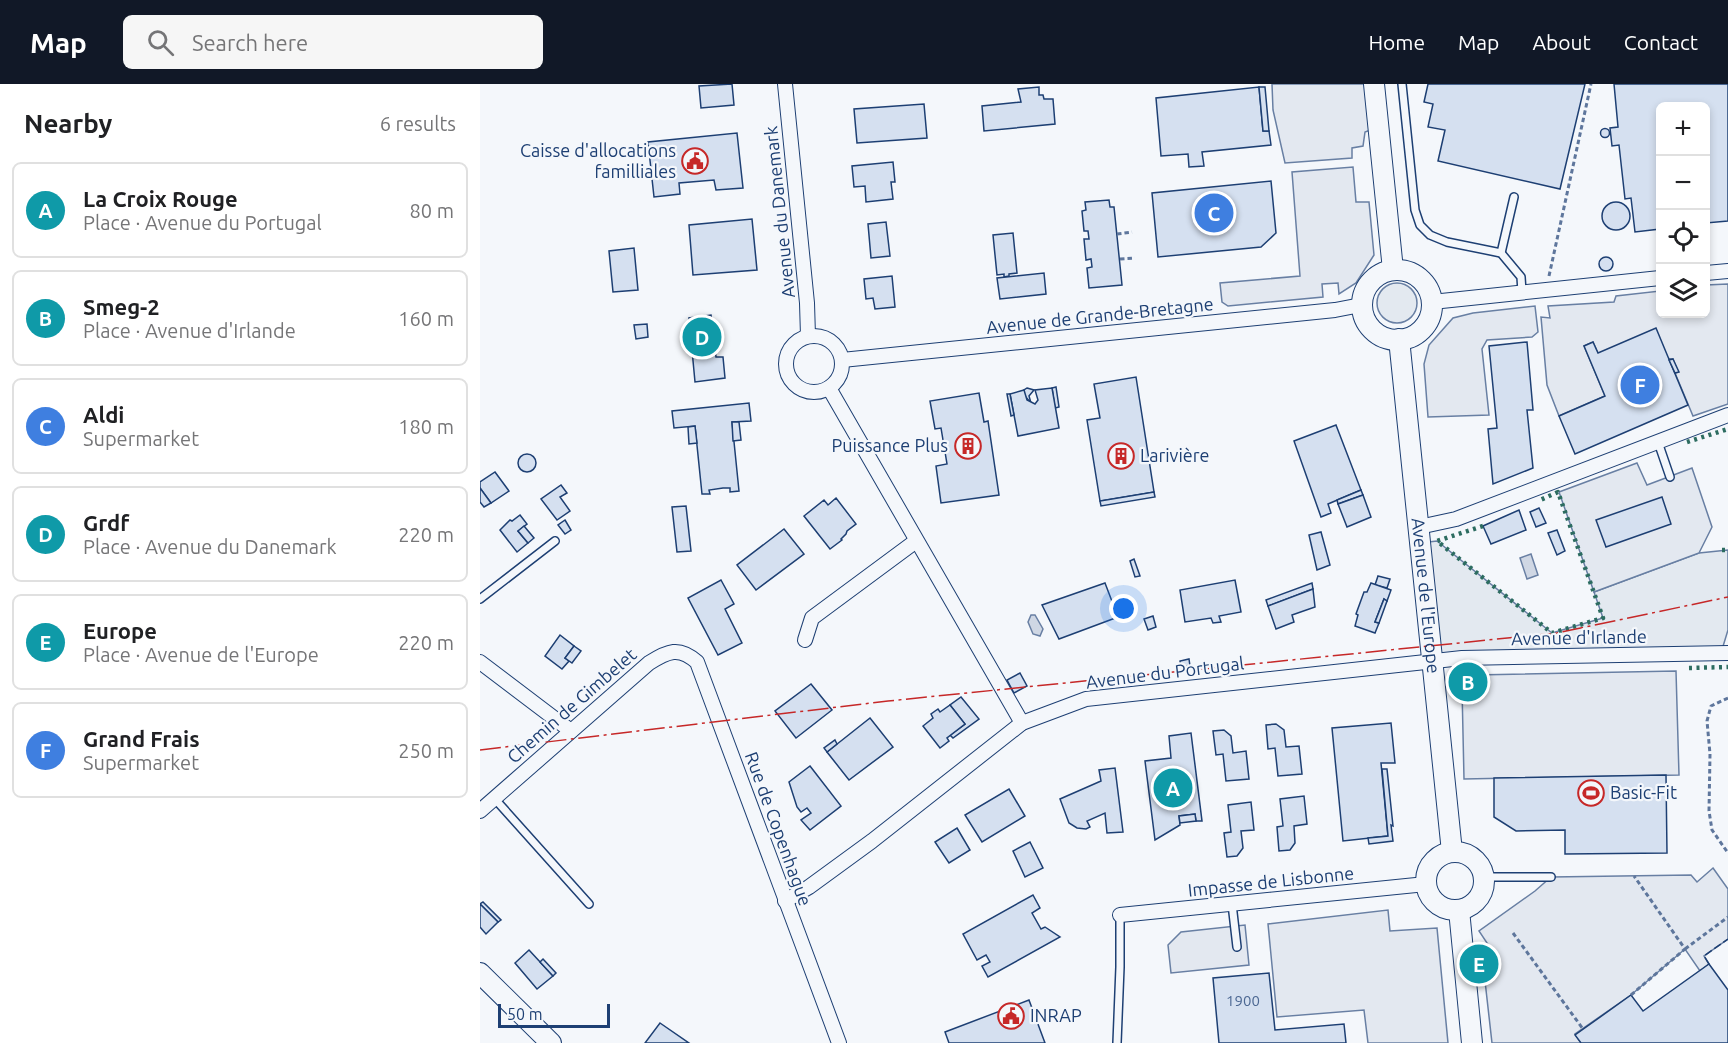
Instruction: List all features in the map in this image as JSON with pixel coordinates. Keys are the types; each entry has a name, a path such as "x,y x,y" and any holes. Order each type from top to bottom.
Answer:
{"street":[{"name":"Avenue du Danemark","path":"785,84 807,303 808,336"},
{"path":"1374,84 1393,270"},
{"path":"1393,270 1404,270 1423,281 1432,302 1427,323 1420,331 1410,337 1399,339 1377,334 1369,326 1361,305 1367,285 1383,272 1393,270"},
{"path":"1710,273 1728,271"},
{"path":"1432,302 1656,278"},
{"name":"Avenue de Grande-Bretagne","path":"842,360 1330,311 1361,305"},
{"path":"816,335 831,341 836,346 842,360 840,376 829,388 811,392 795,385 786,370 788,352 793,344 808,336 816,335"},
{"name":"Avenue de l'Europe","path":"1399,339 1452,852"},
{"path":"829,388 1022,723"},
{"path":"1419,527 1456,519 1728,415"},
{"path":"805,640 812,618 916,541"},
{"name":"Rue de Copenhague","path":"663,654 676,651 689,655 697,662 839,1043"},
{"name":"Avenue d'Irlande","path":"1432,661 1462,658 1728,653"},
{"name":"Chemin de Gimbelet","path":"480,812 649,663 663,654"},
{"name":"Avenue du Portugal","path":"785,901 809,887 872,841 1022,723 1086,699 1432,661"},
{"path":"480,662 571,731"},
{"path":"1452,852 1461,853 1476,861 1484,878 1484,886 1475,902 1459,910 1441,906 1428,893 1426,884 1430,866 1443,854 1452,852"},
{"name":"Impasse de Lisbonne","path":"1120,915 1426,884"},
{"path":"1459,910 1472,1043"},
{"path":"480,973 551,1043"}],"lane":[{"path":"1402,84 1414,201 1420,225 1430,235 1447,242 1502,253 1521,277 1522,292"},
{"path":"1502,253 1514,197"},
{"path":"1658,442 1670,477"},
{"path":"480,599 555,541"},
{"path":"494,798 589,904"},
{"path":"1484,878 1551,877"},
{"path":"1232,904 1236,947"},
{"path":"1117,1043 1120,915"}],"path":[{"path":"1546,290 1591,84"},
{"path":"1117,234 1132,232"},
{"path":"1120,259 1135,258"},
{"path":"1728,698 1711,706 1707,721 1710,754 1708,791 1712,830 1728,853"},
{"path":"1634,876 1685,949"},
{"path":"1631,995 1685,949 1728,917"},
{"path":"1513,933 1583,1029"}],"shaded area":[{"path":"1272,84 1367,84 1373,129 1365,132 1363,146 1352,148 1352,158 1285,163 1273,110"},
{"path":"1353,167 1356,202 1369,202 1374,255 1356,283 1339,294 1338,283 1322,284 1323,297 1228,306 1222,302 1220,283 1300,276 1292,172"},
{"path":"1397,283 1405,284 1411,289 1416,295 1416,311 1411,317 1405,322 1397,323 1389,322 1383,317 1378,311 1377,303 1378,295 1383,289 1389,284"},
{"path":"1728,284 1728,404 1693,416 1675,373 1678,372 1673,359 1598,353 1593,342 1584,346 1605,396 1559,416 1547,385 1541,317 1550,318 1548,306 1614,302 1616,296 1656,291 1656,318 1710,318 1710,285"},
{"path":"1535,306 1538,332 1532,337 1487,340 1482,349 1489,415 1428,417 1424,364 1429,345 1453,318 1473,313"},
{"path":"1637,463 1647,485 1692,468 1712,527 1699,553 1594,592 1559,492"},
{"path":"1437,541 1552,633 1603,618 1594,592 1699,553 1728,550 1728,630 1721,653 1432,661 1420,543"},
{"path":"1531,554 1538,575 1527,579 1520,558"},
{"path":"1031,615 1035,615 1043,629 1040,636 1033,634 1028,622"},
{"path":"1676,671 1679,775 1464,779 1462,688 1475,688 1475,675"},
{"path":"1713,868 1728,889 1728,939 1704,956 1709,964 1700,971 1685,949 1631,995 1575,1034 1581,1043 1492,1043 1484,972 1496,968 1495,955 1479,931 1551,877 1691,875 1697,882"},
{"path":"1388,910 1390,931 1437,928 1448,1043 1368,1043 1364,1010 1277,1017 1268,924"},
{"path":"1245,925 1249,965 1171,973 1168,945 1181,932"}],"building":[{"path":"732,84 734,105 701,108 699,86"},
{"path":"1428,84 1585,84 1560,189 1438,161 1445,130 1428,127 1433,104 1424,102"},
{"path":"1614,84 1728,84 1728,221 1710,223 1710,102 1656,102 1656,229 1635,232 1631,198 1625,199 1619,145 1612,146 1610,128 1618,127"},
{"path":"1039,87 1039,95 1043,95 1044,99 1053,99 1055,124 984,131 982,106 1021,102 1018,89"},
{"path":"1259,87 1263,131 1269,131 1271,145 1202,152 1204,166 1189,167 1188,154 1161,156 1156,98"},
{"path":"1259,87 1265,87 1269,131 1263,131"},
{"path":"924,104 927,138 857,143 854,109"},
{"path":"1605,129 1609,133 1605,137 1601,133"},
{"name":"Caisse d'allocations familliales","path":"737,133 743,188 716,190 714,180 679,183 680,194 654,197 648,142"},
{"path":"893,162 895,182 891,182 893,199 866,202 865,186 854,187 852,166"},
{"path":"1271,181 1276,233 1261,247 1158,257 1152,193"},
{"path":"1109,200 1110,207 1114,207 1122,285 1089,288 1087,268 1092,267 1091,259 1086,260 1084,239 1089,239 1088,231 1084,231 1082,211 1086,210 1085,202"},
{"path":"1616,202 1626,206 1630,216 1626,226 1616,230 1606,226 1602,216 1606,206"},
{"path":"752,219 757,270 693,275 689,225"},
{"path":"886,222 890,256 871,258 868,224"},
{"path":"1013,233 1017,273 1004,277 1004,274 997,275 993,235"},
{"path":"634,248 638,290 613,292 609,251"},
{"path":"1603,257 1609,257 1613,264 1609,271 1603,271 1599,267 1599,261"},
{"path":"1044,273 1046,294 1000,299 997,278"},
{"path":"892,276 895,307 875,309 873,298 866,299 864,279"},
{"path":"711,315 716,357 723,357 725,378 695,382 689,318"},
{"path":"647,324 648,337 636,339 634,325"},
{"path":"1656,328 1688,405 1575,454 1559,416 1605,396 1584,346 1593,342 1598,353"},
{"path":"1527,342 1533,410 1527,410 1533,468 1493,484 1488,429 1497,428 1489,346"},
{"path":"1673,359 1679,372 1675,373 1669,360"},
{"name":"Larivière","path":"1136,377 1154,492 1100,501 1087,420 1100,418 1094,384"},
{"path":"1056,387 1059,407 1055,408 1052,388"},
{"path":"1027,388 1034,390 1029,396 1031,403 1024,395 1024,390"},
{"path":"1052,388 1059,428 1018,436 1010,394 1024,390 1027,400 1035,404 1038,400 1035,390"},
{"name":"Puissance Plus","path":"979,393 984,422 988,421 999,495 941,503 936,466 947,464 941,428 935,429 930,401"},
{"path":"1007,394 1010,394 1014,415 1011,416"},
{"path":"749,403 751,421 732,422 739,491 730,492 730,488 723,488 709,490 710,494 702,494 695,426 674,428 672,411"},
{"path":"732,422 739,422 741,440 733,441"},
{"path":"1336,425 1361,490 1328,504 1331,513 1321,517 1294,441"},
{"path":"695,426 697,443 689,444 688,427"},
{"path":"527,454 533,457 536,463 533,469 527,472 521,469 518,463 521,457"},
{"path":"495,472 509,491 491,503 480,488 480,482"},
{"path":"561,485 567,493 560,497 570,511 557,520 541,499"},
{"path":"480,488 491,503 484,507 480,502"},
{"path":"1361,490 1363,495 1338,504 1337,500"},
{"path":"1154,492 1155,497 1101,506 1100,501"},
{"path":"1363,495 1371,517 1347,527 1338,504"},
{"path":"1662,497 1671,524 1606,547 1596,520"},
{"path":"836,498 856,524 847,531 842,540 830,549 804,516 824,500 828,505"},
{"path":"686,506 691,551 677,552 672,507"},
{"path":"1539,508 1546,523 1536,527 1530,512"},
{"path":"1519,510 1526,530 1491,544 1483,526"},
{"path":"520,515 527,524 518,531 528,543 517,552 500,530 510,520"},
{"path":"565,520 571,530 565,534 558,525"},
{"path":"524,526 534,538 528,543 518,531"},
{"path":"784,529 804,554 756,590 737,565"},
{"path":"1557,530 1565,551 1557,555 1548,533"},
{"path":"1321,532 1330,565 1317,570 1309,535"},
{"path":"1134,559 1140,576 1135,577 1130,561"},
{"path":"1378,576 1390,579 1387,588 1375,585"},
{"path":"721,580 734,604 725,609 742,643 718,655 688,598"},
{"path":"1235,580 1241,612 1219,616 1221,622 1213,623 1211,618 1185,622 1180,590"},
{"path":"1105,583 1118,617 1059,639 1042,605"},
{"path":"1312,583 1313,589 1268,606 1266,600"},
{"path":"1371,583 1391,590 1387,601 1384,599 1375,622 1379,623 1375,633 1355,626 1358,615 1356,614 1364,592 1367,592"},
{"path":"1313,589 1315,607 1292,615 1294,622 1276,629 1268,606"},
{"path":"1384,599 1387,601 1379,623 1375,622"},
{"path":"1153,616 1156,627 1148,630 1144,619"},
{"path":"560,635 574,646 565,658 569,661 562,669 545,656"},
{"path":"574,646 581,651 572,663 565,658"},
{"path":"1189,659 1190,666 1181,667 1180,661"},
{"path":"1020,673 1027,686 1014,693 1007,680"},
{"path":"811,684 832,710 796,738 775,711"},
{"path":"961,697 979,719 953,738 950,735 965,724 950,705"},
{"path":"950,705 965,724 947,738 949,741 940,748 923,726 933,718 931,714 938,709 940,712"},
{"path":"870,718 893,747 849,780 827,752"},
{"path":"1391,723 1395,763 1381,763 1388,836 1343,841 1332,728"},
{"path":"1276,724 1284,730 1286,747 1299,746 1302,774 1278,776 1275,748 1268,749 1266,725"},
{"path":"1224,730 1231,736 1233,753 1246,751 1249,779 1226,781 1223,754 1216,755 1213,731"},
{"path":"1191,733 1202,821 1196,821 1195,814 1179,816 1180,825 1155,840 1145,761 1171,758 1169,736"},
{"path":"835,740 837,744 827,752 824,748"},
{"path":"810,766 841,806 810,830 801,820 811,813 807,808 801,812 797,807 789,782"},
{"path":"1115,768 1123,832 1107,833 1105,813 1087,821 1090,827 1086,829 1077,828 1069,823 1060,799 1101,781 1099,770"},
{"path":"1382,769 1387,769 1393,841 1369,844 1368,838 1388,836"},
{"path":"1666,775 1667,853 1565,854 1565,830 1516,831 1494,817 1494,778"},
{"path":"1009,789 1025,816 982,842 965,815"},
{"path":"1304,796 1307,824 1294,826 1295,843 1290,850 1279,851 1277,827 1283,826 1280,799"},
{"path":"1251,802 1254,830 1241,831 1243,848 1237,856 1227,857 1224,833 1231,832 1228,805"},
{"path":"1195,814 1196,821 1180,823 1179,816"},
{"path":"957,828 970,850 949,863 935,842"},
{"path":"1030,842 1043,868 1025,877 1013,851"},
{"path":"1033,895 1040,908 1032,913 1041,929 1045,927 1060,937 988,977 982,966 990,962 986,955 977,960 963,934"},
{"path":"483,902 501,920 498,922 480,904"},
{"path":"480,904 498,922 486,934 480,927"},
{"path":"529,950 553,976 537,989 515,963"},
{"path":"543,959 556,973 553,976 540,962"},
{"path":"1709,964 1728,990 1728,1043 1581,1043 1575,1035 1631,995 1643,1011"},
{"path":"1269,973 1275,1030 1344,1024 1346,1043 1219,1043 1213,978"},
{"name":"INRAP","path":"1029,1000 1045,1043 949,1043 945,1032"},
{"path":"660,1023 689,1043 645,1043"}],"hedge":[{"path":"1687,442 1728,429"},
{"path":"1483,526 1437,541 1552,633 1603,618 1558,492 1538,501"},
{"path":"1722,550 1728,550"},
{"path":"1689,668 1728,667"}],"fence":[{"path":"1709,964 1704,956 1728,939"}],"power":[{"path":"480,750 888,701 1557,633 1728,597"}],"place":[{"name":"Caisse d'allocations familliales","path":"695,161"},
{"name":"Aldi","path":"1214,213"},
{"name":"Grdf","path":"702,337"},
{"name":"Grand Frais","path":"1640,385"},
{"name":"Puissance Plus","path":"968,446"},
{"name":"Larivière","path":"1121,456"},
{"name":"Smeg-2","path":"1468,682"},
{"name":"La Croix Rouge","path":"1173,788"},
{"name":"Basic-Fit","path":"1591,793"},
{"name":"Europe","path":"1479,964"},
{"name":"INRAP","path":"1011,1016"}]}
